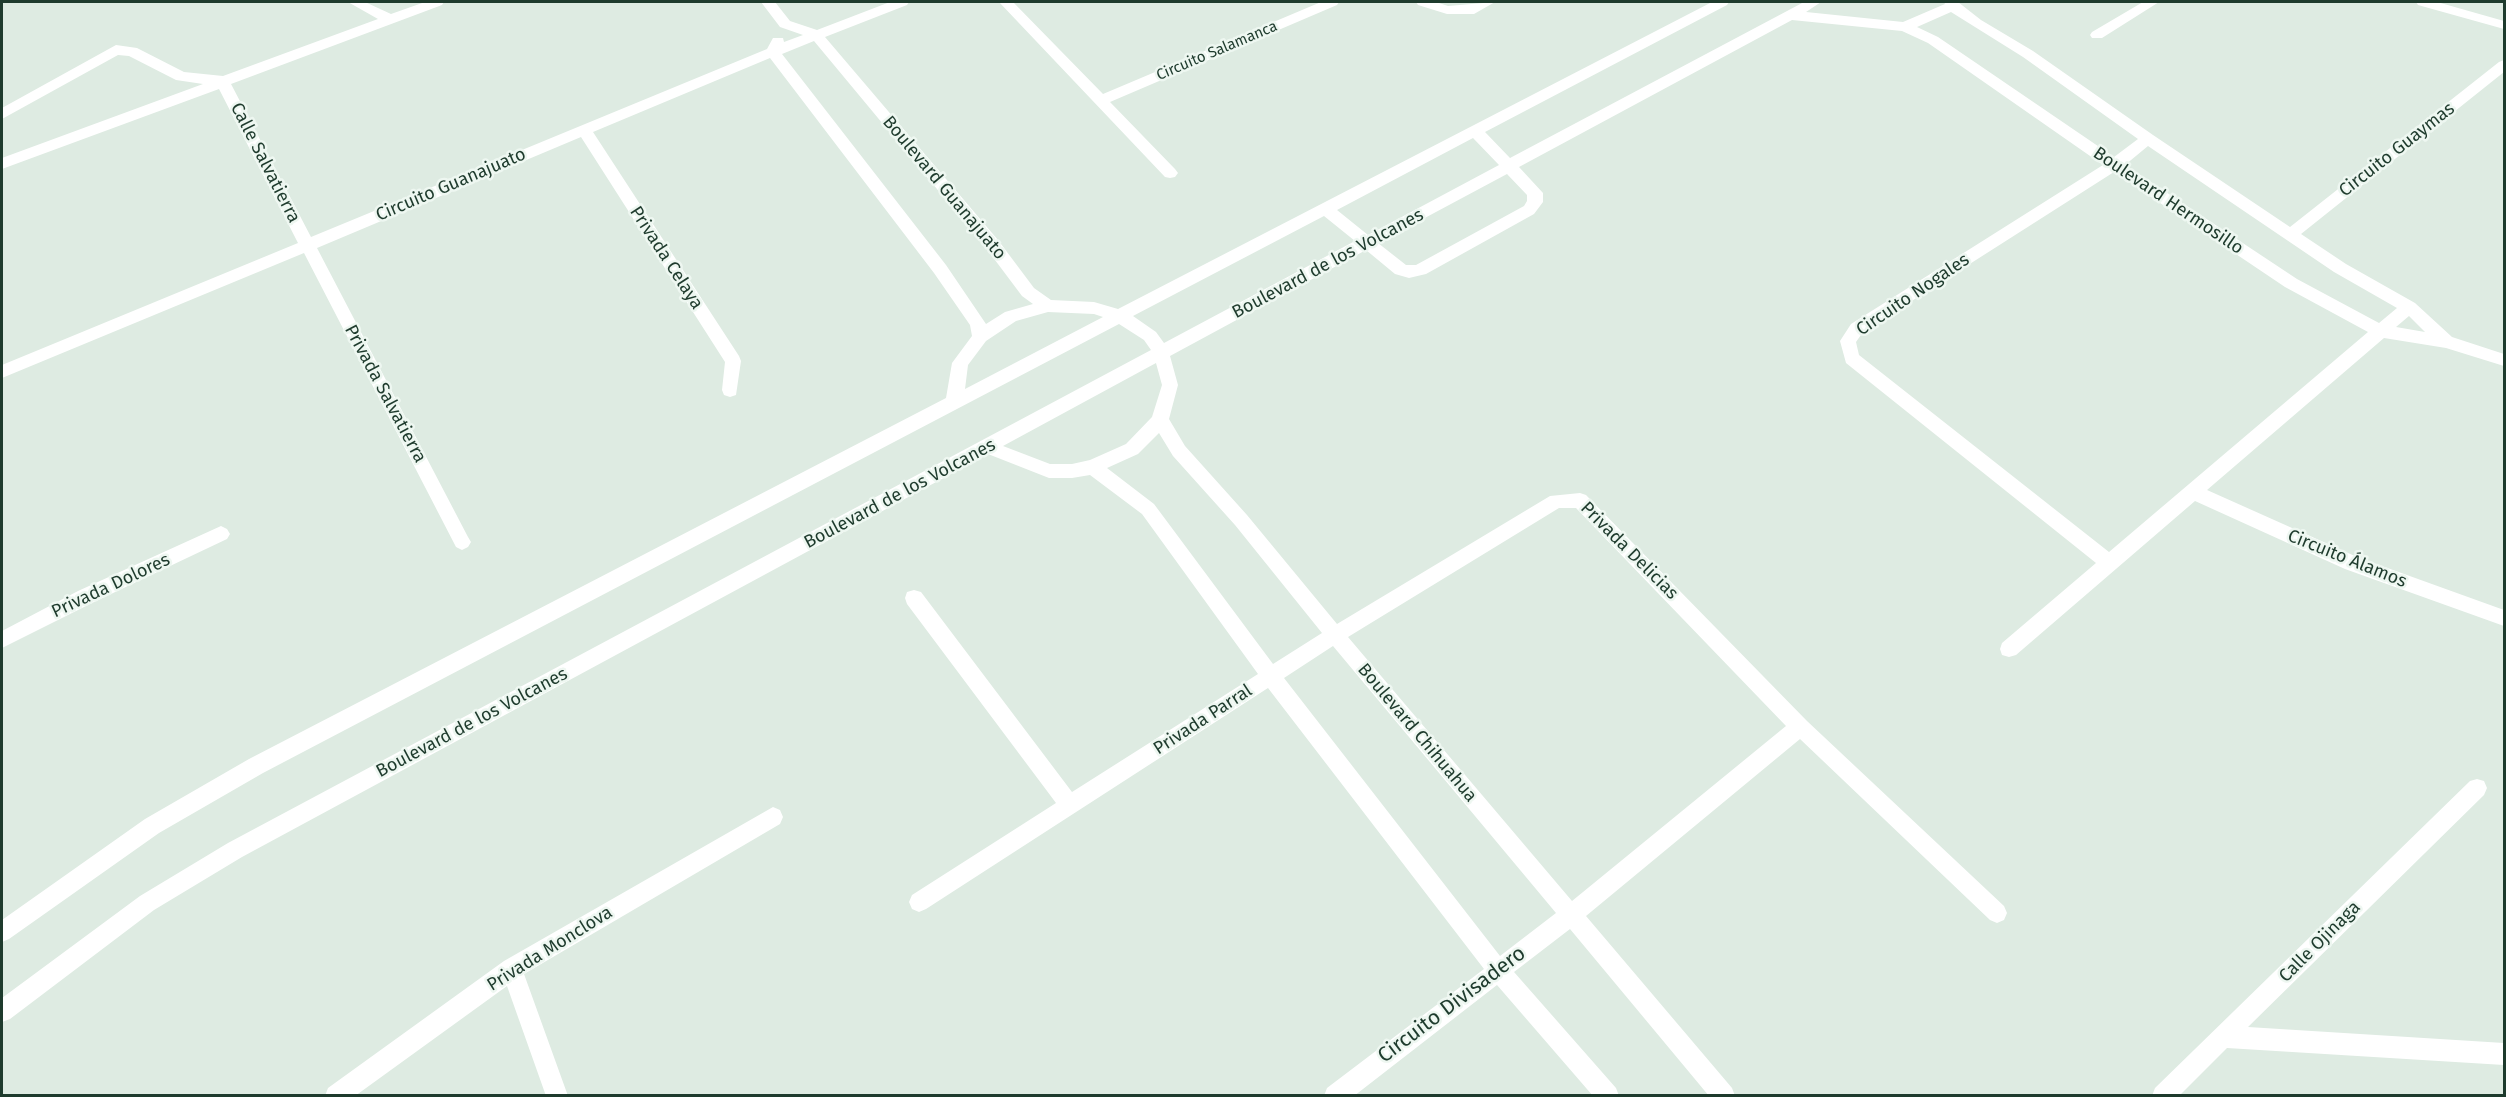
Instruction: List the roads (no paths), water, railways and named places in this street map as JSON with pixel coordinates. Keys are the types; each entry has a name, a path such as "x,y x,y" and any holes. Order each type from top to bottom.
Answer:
{"street":[{"path":"355,2 390,19"},
{"path":"2,164 437,2"},
{"path":"768,2 785,24 815,34"},
{"name":"Circuito Guanajuato","path":"2,372 815,34 902,2"},
{"path":"1006,2 1170,173"},
{"name":"Circuito Salamanca","path":"1102,100 1332,2"},
{"path":"1423,2 1447,10 1473,10 1488,2"},
{"path":"2,932 152,826 256,766 1722,2"},
{"name":"Boulevard de los Volcanes","path":"2,1011 147,903 235,850 1814,2"},
{"path":"2097,35 2152,2"},
{"path":"2423,2 2505,25"},
{"name":"Boulevard Hermosillo","path":"1905,27 1952,4 2290,235 2340,268 2409,307 2446,342"},
{"name":"Boulevard Hermosillo","path":"1788,15 1905,27 1933,40 2291,283 2380,331 2446,342 2505,360"},
{"path":"785,24 773,52 940,269 978,324 980,336"},
{"name":"Boulevard Guanajuato","path":"815,34 992,244 1028,292 1048,306"},
{"path":"2,114 116,50 132,51 181,77 222,81"},
{"name":"Circuito Guaymas","path":"2290,235 2505,66"},
{"name":"Calle Salvatierra","path":"222,81 307,245"},
{"name":"Privada Celaya","path":"584,130 733,361 730,390"},
{"path":"1324,208 1401,270 1409,272 1420,270 1529,210 1535,202 1535,193 1474,130"},
{"name":"Circuito Nogales","path":"2109,563 1852,358 1848,341 1857,328 2114,165 2148,139"},
{"name":"Privada Salvatierra","path":"307,245 462,542"},
{"path":"954,404 960,363 980,336 1011,316 1048,306 1094,308 1120,316 1150,336 1161,353 1170,384 1160,420 1132,449 1093,467 1072,471 1049,471 988,447"},
{"path":"2009,649 2409,307"},
{"name":"Boulevard Chihuahua","path":"1160,420 1179,451 1241,520 1570,916 1724,1095"},
{"path":"1093,467 1148,509 1270,677 1498,970 1608,1095"},
{"name":"Circuito Álamos","path":"2193,492 2351,563 2505,618"},
{"name":"Privada Delicias","path":"1335,635 1556,501 1580,500 1800,727 1997,913"},
{"name":"Privada Dolores","path":"2,640 85,597 221,534"},
{"path":"914,598 1070,805"},
{"name":"Privada Parral","path":"919,902 1335,635"},
{"path":"1570,916 1800,727"},
{"name":"Calle Ojinaga","path":"2163,1095 2477,788"},
{"name":"Privada Monclova","path":"336,1095 512,969 773,817"},
{"name":"Circuito Divisadero","path":"1335,1095 1570,916"},
{"path":"512,969 558,1095"},
{"path":"2224,1037 2505,1054"}]}
